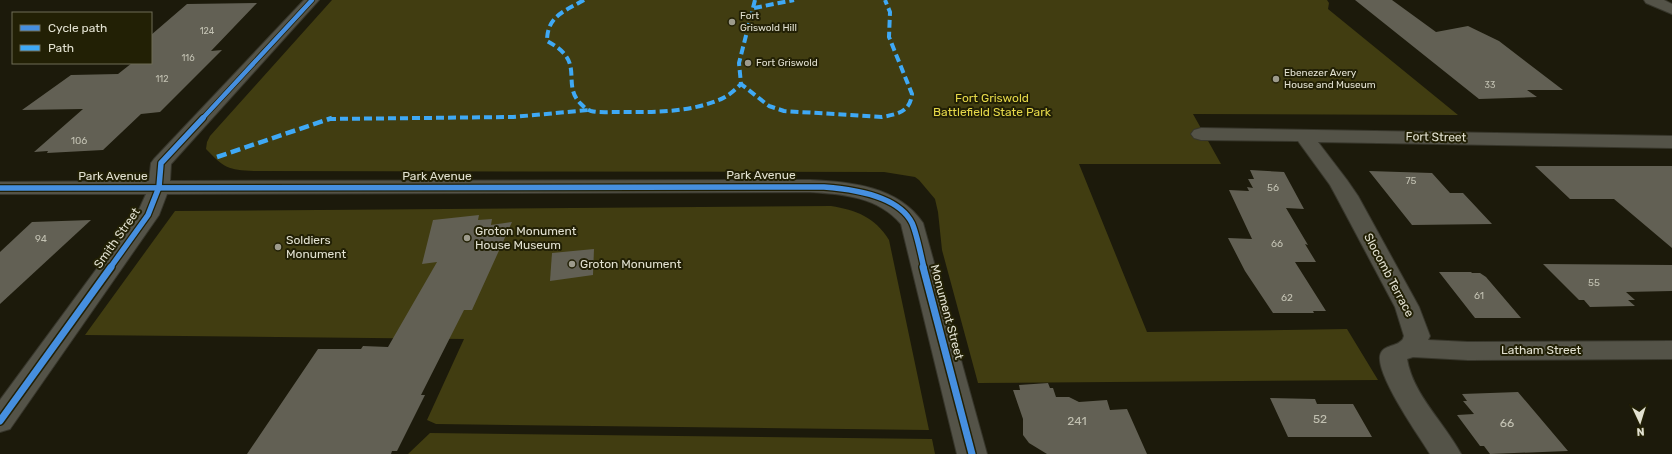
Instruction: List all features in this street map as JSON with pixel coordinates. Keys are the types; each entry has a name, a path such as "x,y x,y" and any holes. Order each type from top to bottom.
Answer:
{"street":[{"name":"Smith Street","path":"0,420 148,215 159,187 162,163 312,0"},
{"path":"1652,0 1672,9"},
{"name":"Fort Street","path":"1201,134 1672,142"},
{"name":"Slocomb Terrace","path":"1303,135 1340,184 1407,308 1417,336 1411,348"},
{"name":"Park Avenue","path":"0,188 810,186 846,189 873,196"},
{"name":"Monument Street","path":"873,196 897,208 906,215 912,223 972,454"},
{"path":"1411,348 1397,352 1393,356 1393,364 1400,381 1446,454"},
{"name":"Latham Street","path":"1411,348 1468,351 1672,350"}],"green space":[{"name":"Fort Griswold Battlefield State Park","path":"332,0 1327,0 1329,3 1328,9 1458,115 1193,114 1221,164 1079,164 1147,332 1347,329 1378,380 978,383 942,250 938,212 935,199 915,177 884,172 254,171 232,169 222,164 206,149 210,136"},
{"path":"831,206 857,212 871,220 884,232 889,240 929,430 436,424 427,420 464,339 85,335 175,211"},
{"path":"430,433 932,439 935,454 408,454"}],"building":[{"path":"1355,0 1392,0 1436,32 1468,26 1499,41 1563,90 1527,90 1537,97 1479,99"},
{"path":"257,3 211,51 222,50 160,112 141,114 103,150 47,153 48,151 34,152 83,109 22,110 71,75 118,74 131,64 152,64 152,34 187,4"},
{"path":"1535,166 1672,166 1672,248 1614,199 1570,199"},
{"path":"1250,170 1284,172 1304,209 1286,208 1308,245 1305,244 1316,262 1295,262 1326,311 1313,311 1314,313 1273,313 1245,271 1228,238 1252,239 1229,190 1249,191 1247,187 1253,188 1248,179 1254,179"},
{"path":"1369,171 1432,173 1450,193 1463,193 1492,224 1412,225"},
{"path":"479,215 478,220 492,219 491,225 512,222 472,310 464,310 421,395 425,395 397,451 392,451 391,454 247,454 318,349 361,349 363,346 388,347 437,262 422,264 433,220"},
{"path":"91,220 0,304 0,252 32,222"},
{"name":"Groton Monument","path":"594,249 593,275 550,281 552,253"},
{"path":"1543,264 1672,265 1672,291 1626,292 1635,300 1628,300 1635,306 1590,307 1584,300 1579,300"},
{"path":"1439,272 1480,273 1486,277 1521,318 1475,318"},
{"path":"1048,383 1050,388 1053,388 1056,397 1069,397 1079,402 1107,400 1110,410 1127,409 1147,454 1047,454 1029,443 1023,435 1023,419 1013,390 1020,390 1019,385"},
{"path":"1518,392 1568,451 1490,454 1484,446 1480,446 1457,415 1474,414 1463,401 1467,401 1462,394"},
{"path":"1270,398 1315,399 1317,404 1353,404 1372,437 1288,437"}],"marked path":[{"path":"584,0 564,11 553,20 549,26 547,41 560,49 567,56 570,64 571,86 573,93 579,102 588,109 595,112 638,112 687,109 719,100 731,93 741,84"},
{"path":"755,0 739,63 741,84 769,106 784,111 882,117 893,115 908,108 911,103 912,94 889,37 890,12 885,0"},
{"path":"754,8 794,0"},
{"path":"217,157 333,118 513,117 589,110"}],"cycle path":[{"path":"0,421 148,215 159,187 161,163 312,0"},
{"path":"0,188 810,186 838,188 866,193 892,204 903,212 912,223 972,454"}],"place":[{"name":"Fort Griswold Hill","path":"732,22"},
{"name":"Fort Griswold","path":"748,63"},
{"name":"Ebenezer Avery House and Museum","path":"1276,79"},
{"name":"Groton Monument House Museum","path":"467,238"},
{"name":"Soldiers Monument","path":"278,247"},
{"name":"Groton Monument","path":"572,264"}]}
